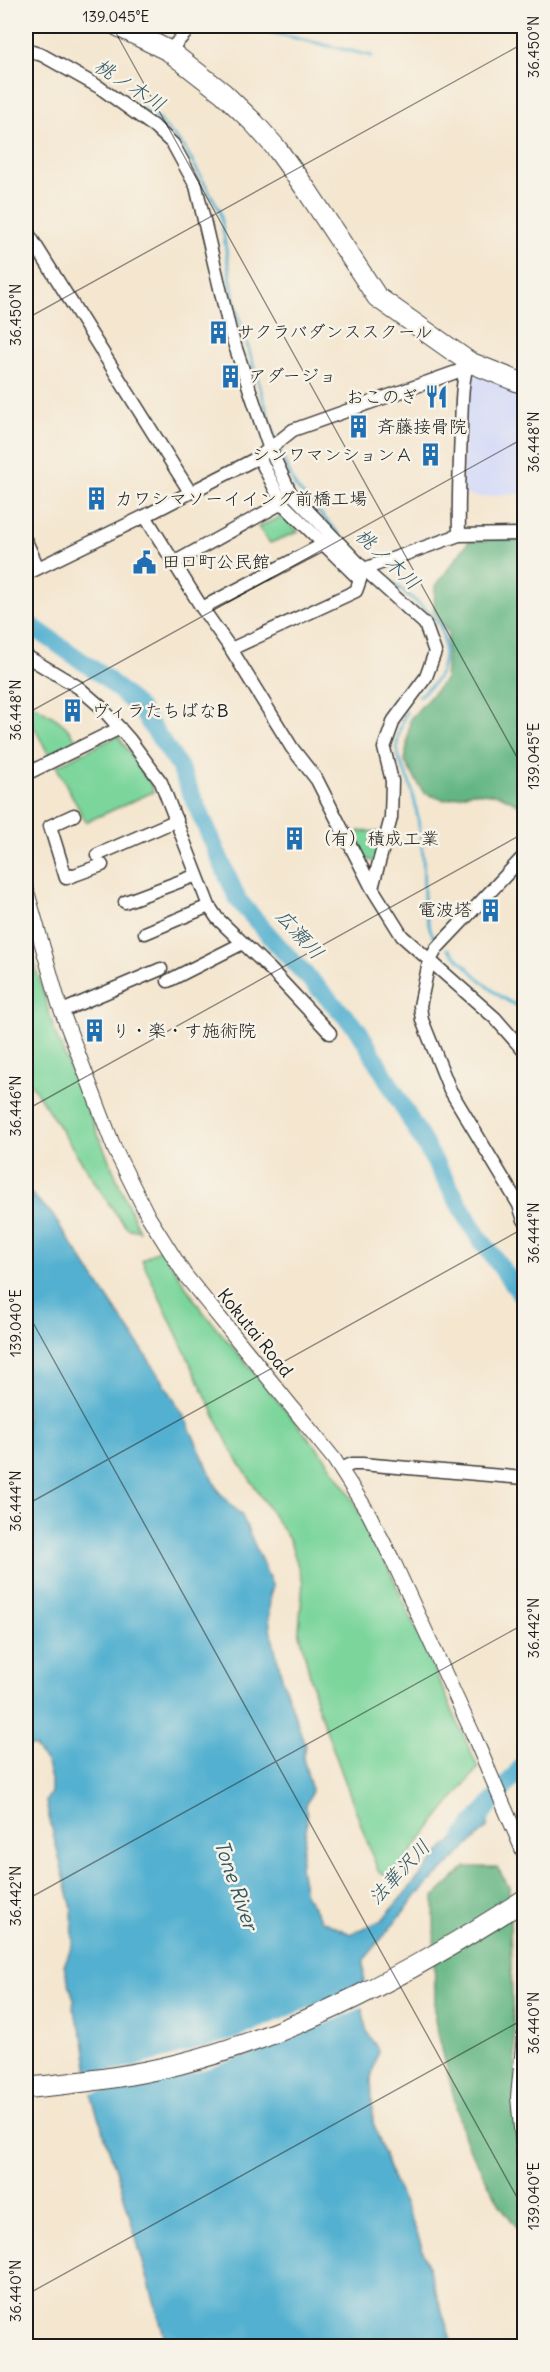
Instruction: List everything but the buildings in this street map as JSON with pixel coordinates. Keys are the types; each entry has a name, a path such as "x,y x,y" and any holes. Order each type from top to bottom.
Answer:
{"highway":[{"path":"118,26 169,51 223,93 255,123 277,149 377,297 469,362 525,384"},
{"path":"26,2088 96,2080 177,2065 272,2034 339,2006 384,1983 525,1900"}],"street":[{"path":"169,51 192,26"},
{"path":"26,50 42,55 99,87 173,144 196,186 230,331 269,447 290,492 364,569 424,624 435,652 426,677 394,720 384,748 392,781 391,818 372,888"},
{"path":"26,230 190,492"},
{"path":"26,574 258,457 293,430 459,371 469,362"},
{"path":"459,535 458,494 462,408 465,374 469,362"},
{"path":"231,649 356,591 360,580 282,503 258,457"},
{"path":"175,562 282,503"},
{"path":"145,516 201,608 231,649 292,748 317,780 372,888 402,936 495,1018 525,1051"},
{"path":"364,569 459,535 525,534"},
{"path":"26,541 38,568"},
{"path":"201,608 324,544"},
{"path":"26,656 78,687 120,728 161,782 209,906 217,918 330,1033"},
{"path":"26,774 120,728"},
{"path":"74,815 50,826 66,878 177,820"},
{"path":"525,856 437,948 429,962 420,1006 422,1020 450,1090 522,1204 525,1220"},
{"path":"125,902 197,875"},
{"name":"Kokutai Road","path":"26,888 62,1011 115,1150 148,1215 185,1275 341,1469 369,1514 505,1806 521,1834"},
{"path":"145,933 209,906"},
{"path":"168,981 243,943"},
{"path":"62,1011 161,969"},
{"path":"341,1469 352,1464 362,1464 525,1478"},
{"path":"521,1834 525,1852"},
{"path":"525,2036 518,2097 525,2158"}],"shaded area":[{"path":"469,372 524,393 524,493 480,497 461,494"}],"green space":[{"path":"283,516 298,532 270,543 258,527"},
{"path":"503,539 524,542 524,807 500,795 472,792 445,800 424,793 405,762 410,719 445,680 448,633 434,611 435,587 469,541"},
{"path":"26,701 62,723 78,743 50,757 26,712"},
{"path":"118,736 152,786 153,792 86,822 56,766"},
{"path":"359,831 383,832 375,861 361,859 356,849"},
{"path":"26,934 55,1033 139,1231 127,1228 109,1204 26,1076"},
{"path":"161,1248 200,1308 323,1455 346,1488 390,1571 478,1768 391,1877 378,1871 317,1705 299,1630 303,1582 290,1541 231,1450 142,1260"},
{"path":"466,1867 497,1867 509,1887 522,2234 500,2205 464,2138 435,2021 434,1897"}],"water":[{"name":"Tone River","path":"26,1189 51,1213 163,1381 184,1416 219,1492 242,1516 273,1587 270,1594 271,1633 283,1681 305,1745 303,1758 312,1791 306,1806 307,1824 300,1867 305,1895 322,1921 351,1934 382,1920 443,1849 476,1819 489,1817 487,1828 417,1895 364,1960 363,2012 366,2029 378,2050 371,2078 373,2122 392,2177 418,2235 453,2346 167,2346 119,2179 93,2101 84,2040 73,2008 74,2000 64,1966 73,1942 72,1909 46,1801 51,1792 51,1780 47,1764 35,1747 26,1745"}],"pier":[{"path":"366,1984 366,2006 277,2046 180,2077 89,2094 86,2075 133,2067 233,2040"}],"waterway":[{"path":"244,26 372,56"},
{"name":"桃ノ木川","path":"126,100 158,119 184,147 220,211 234,300 275,438"},
{"name":"桃ノ木川","path":"278,447 295,486 339,534"},
{"name":"桃ノ木川","path":"373,568 428,612 440,626 444,646 439,675 419,696"},
{"name":"広瀬川","path":"26,622 106,678 139,708 179,766 238,900 359,1031 476,1233 524,1299"},
{"name":"桃ノ木川","path":"406,712 399,734 397,753 410,782 417,813 423,856 425,908 434,938"},
{"name":"桃ノ木川","path":"448,949 493,991 524,1008"},
{"name":"法華沢川","path":"464,1836 524,1764"}],"place":[{"name":"サクラバダンススクール","path":"219,332"},
{"name":"アダージョ","path":"231,376"},
{"name":"おこのぎ","path":"436,397"},
{"name":"斉藤接骨院","path":"359,427"},
{"name":"シンワマンションＡ","path":"431,455"},
{"name":"カワシマソーイイング前橋工場","path":"97,499"},
{"name":"田口町公民館","path":"144,562"},
{"name":"ヴィラたちばなB","path":"73,711"},
{"name":"（有）積成工業","path":"295,839"},
{"name":"電波塔","path":"490,910"},
{"name":"り・楽・す施術院","path":"94,1031"}]}
